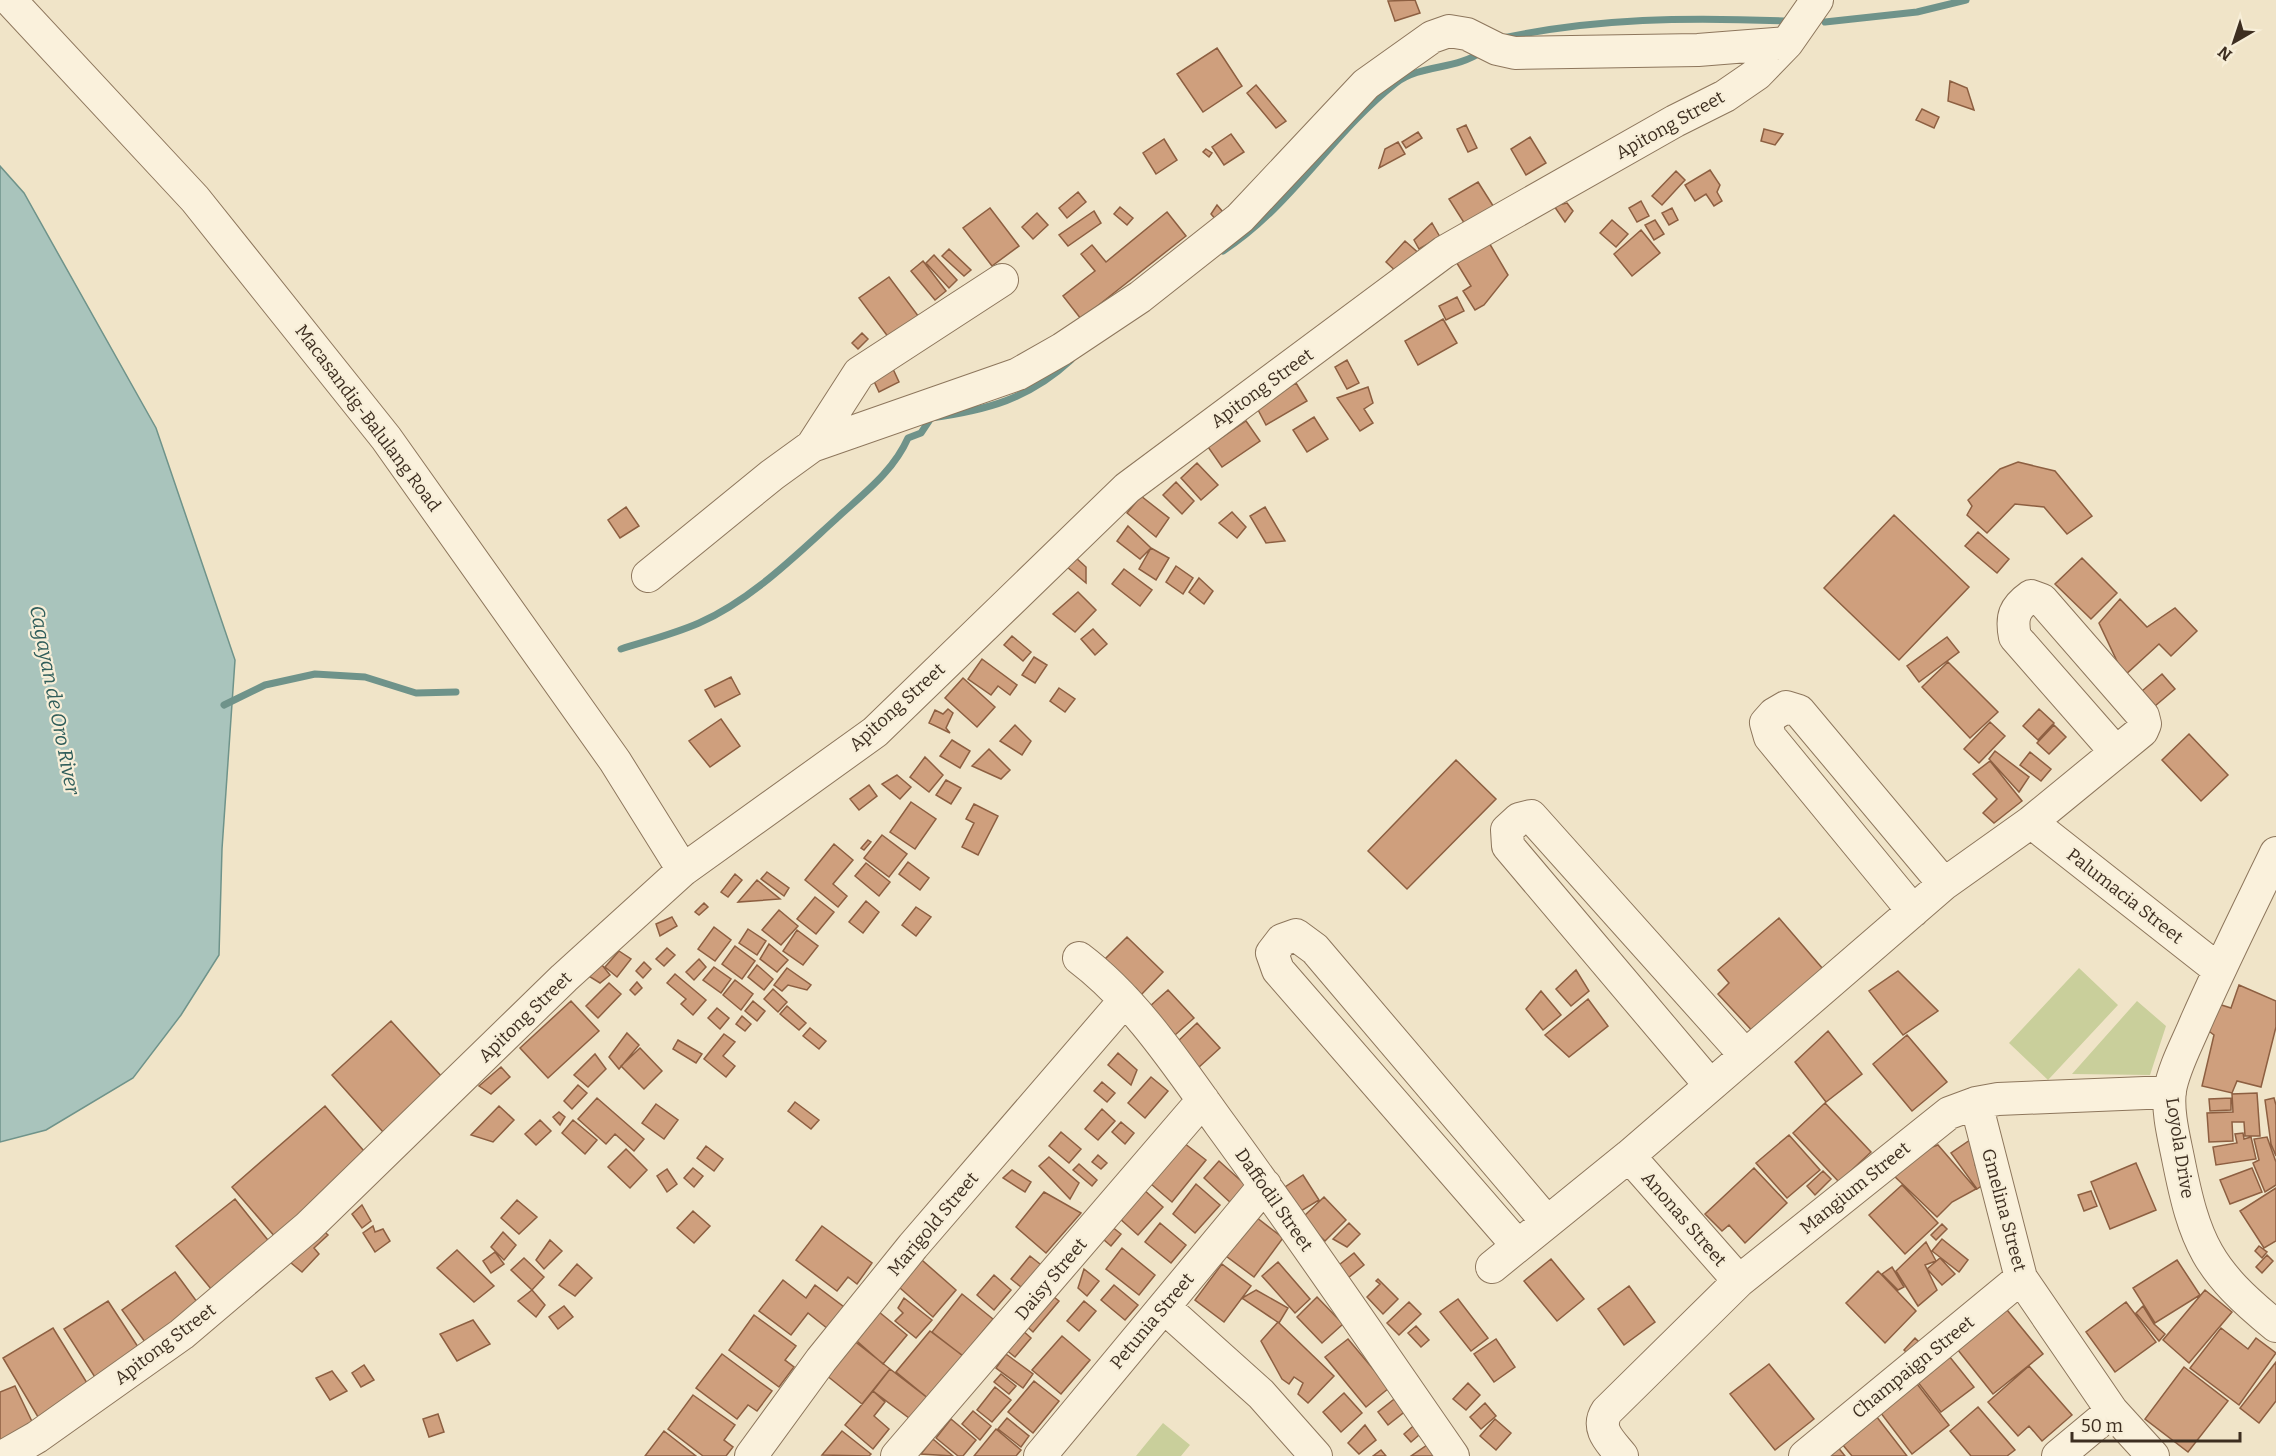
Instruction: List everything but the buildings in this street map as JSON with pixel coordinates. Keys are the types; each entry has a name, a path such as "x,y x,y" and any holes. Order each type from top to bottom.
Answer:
{"street":[{"name":"Macasandig-Balulang Road","path":"10,0 195,199 386,438 615,761 683,870"},
{"name":"Apitong Street","path":"4,1456 37,1437 182,1334 299,1234 377,1162 564,978 683,870 875,732 1127,488 1444,252 1725,96 1757,74 1787,43 1817,0"},
{"path":"648,576 772,475 812,446 1018,374 1062,349 1140,297 1240,218 1366,84 1432,37 1449,31 1515,52 1698,50 1787,43"},
{"path":"812,446 859,373 1002,280"},
{"path":"1492,1267 1629,1156 1944,884 2031,822 2142,731 2145,724 2143,716 2042,600 2031,596 2018,605 2012,620 2015,637 2115,752"},
{"path":"1913,911 1770,737 1766,723 1774,714 1786,707 1799,711 1944,884"},
{"path":"1710,1085 1508,846 1507,830 1519,819 1531,816 1744,1055"},
{"name":"Palumacia Street","path":"2031,822 2219,970"},
{"name":"Loyola Drive","path":"2276,853 2219,970 2177,1068 2170,1092 2175,1141 2186,1197 2199,1241 2223,1277 2276,1326"},
{"path":"1518,1246 1278,970 1272,953 1282,940 1296,935 1315,950 1547,1222"},
{"name":"Daffodil Street","path":"1079,958 1109,982 1125,1000 1203,1100 1453,1456"},
{"name":"Marigold Street","path":"751,1456 821,1360 913,1246 1125,1000"},
{"name":"Mangium Street","path":"1622,1456 1603,1432 1602,1420 1608,1411 1739,1281 1949,1113 1976,1103 1998,1099 2170,1092"},
{"name":"Daisy Street","path":"897,1456 1203,1100"},
{"name":"Gmelina Street","path":"1976,1103 2021,1278 2112,1411 2153,1456"},
{"name":"Anonas Street","path":"1629,1156 1739,1281"},
{"name":"Petunia Street","path":"1040,1456 1264,1185"},
{"name":"Champaign Street","path":"1805,1456 2021,1278"},
{"path":"1164,1307 1261,1394 1316,1456"},
{"path":"2058,1456 2112,1411"}],"green space":[{"path":"2079,968 2118,1005 2048,1080 2009,1043"},
{"path":"2137,1001 2166,1026 2150,1075 2072,1074"},
{"path":"1163,1423 1190,1445 1181,1456 1136,1456"}],"water":[{"name":"Cagayan de Oro River","path":"0,166 24,193 156,428 235,660 222,849 219,955 181,1015 133,1078 46,1130 0,1142"}],"waterway":[{"path":"1825,22 1917,12 1966,0"},
{"path":"1503,38 1573,26 1643,20 1784,21"},
{"path":"1223,251 1270,213 1352,124 1396,83 1416,73 1461,62 1481,52"},
{"path":"621,649 699,623 754,590 788,563 876,482 886,472 908,438 921,433 931,418 971,411 1006,401 1039,384 1071,360"},
{"path":"224,705 265,685 315,674 365,677 416,693 456,692"}]}
